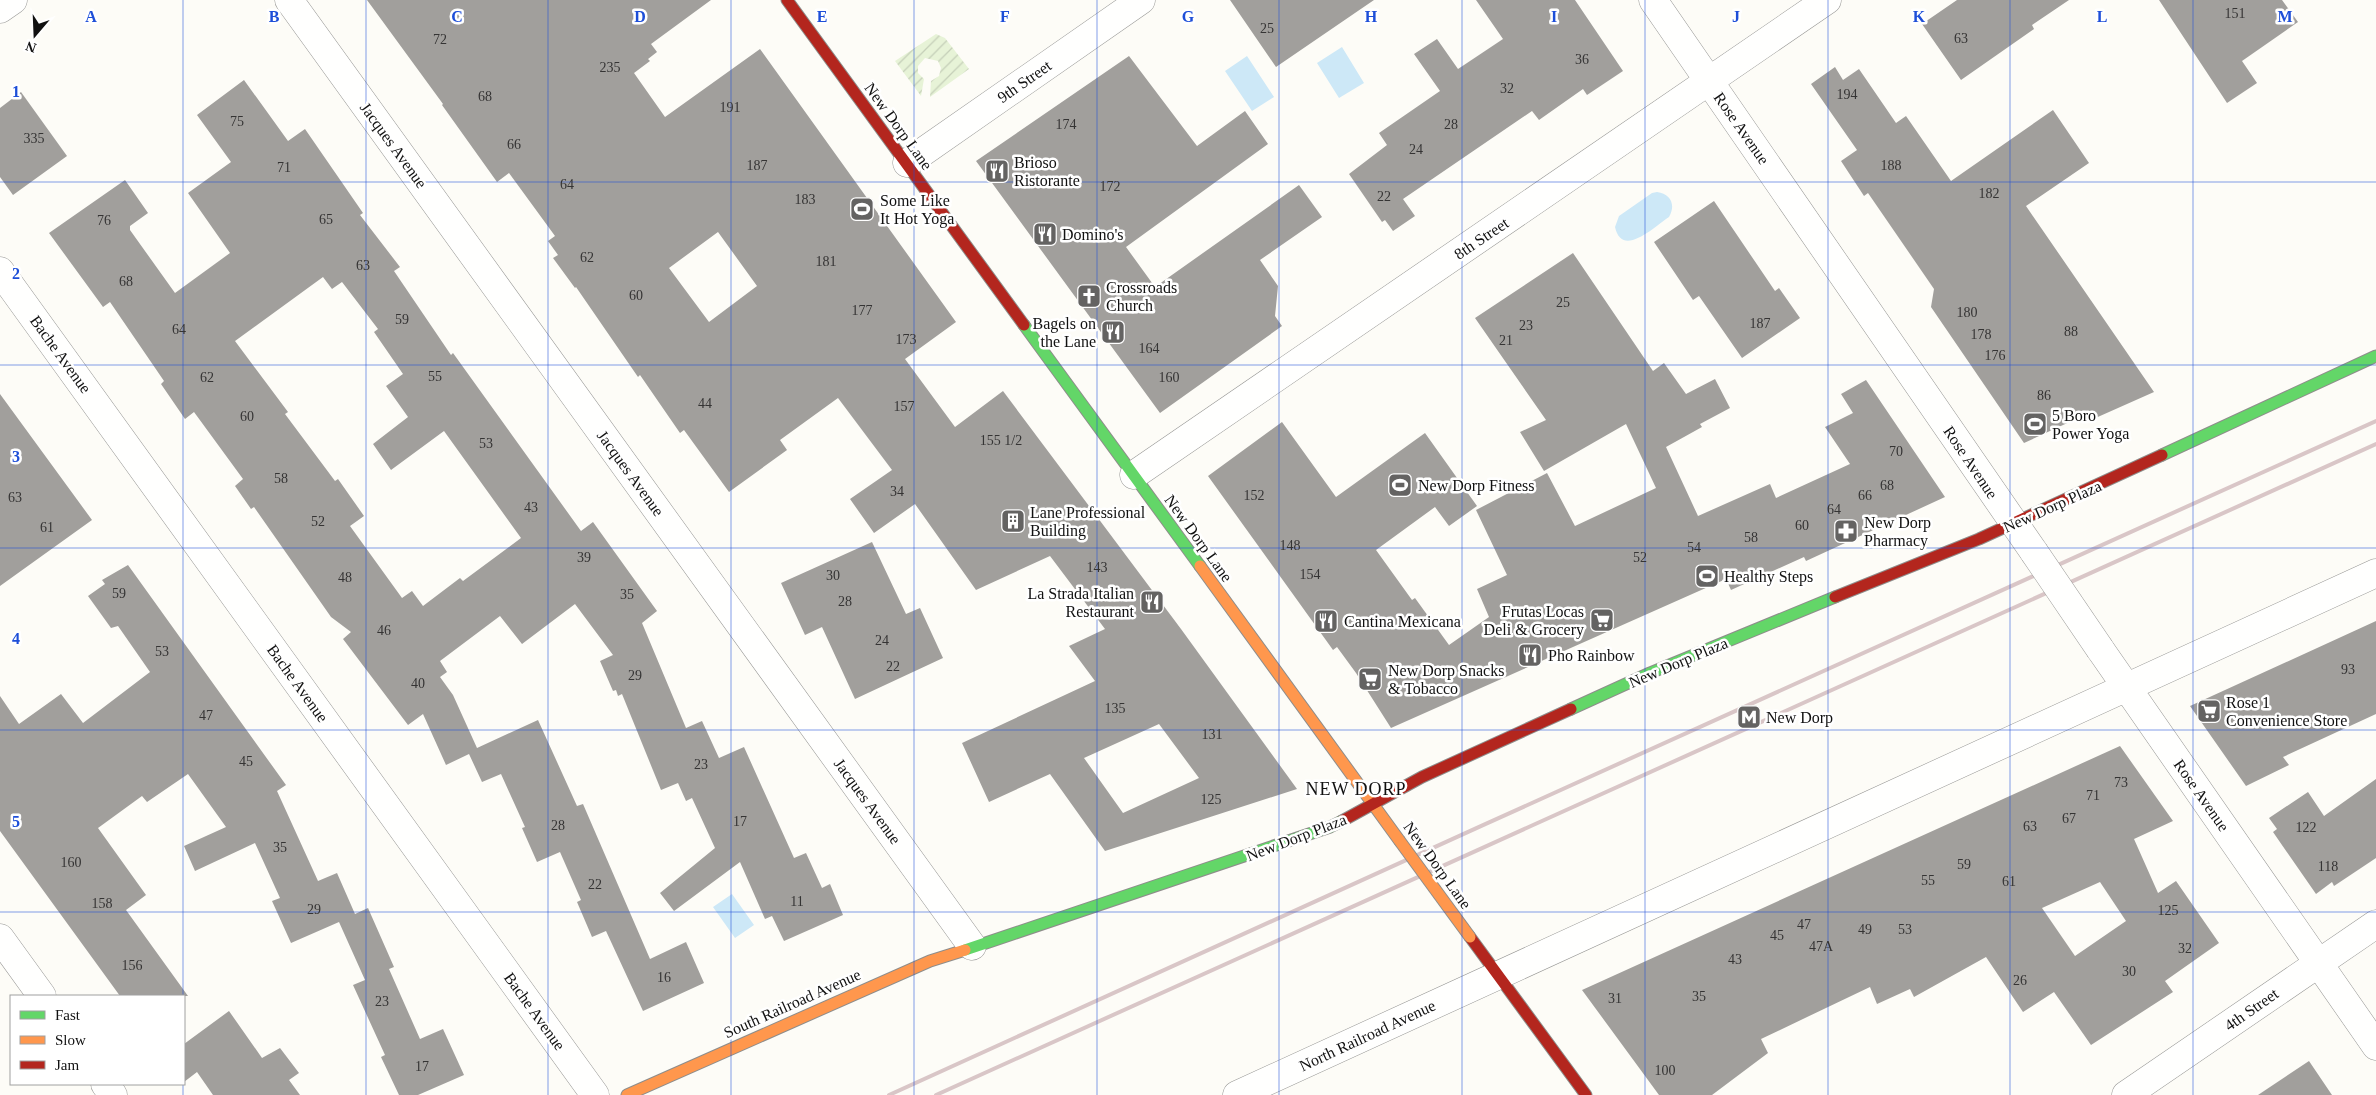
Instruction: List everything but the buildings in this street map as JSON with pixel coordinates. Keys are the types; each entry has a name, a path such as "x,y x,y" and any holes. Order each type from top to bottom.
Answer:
{"street":[{"path":"0,9 13,0"},
{"name":"Jacques Avenue","path":"289,0 972,946"},
{"name":"New Dorp Lane","path":"787,0 1586,1095"},
{"name":"9th Street","path":"907,163 1141,0"},
{"name":"Rose Avenue","path":"1653,0 2126,687 2376,1046"},
{"name":"8th Street","path":"1134,475 1827,0"},
{"name":"Bache Avenue","path":"0,271 595,1095"},
{"name":"New Dorp Plaza","path":"972,946 1070,916 1330,827 1422,777 1650,673 2014,524 2376,356"},
{"path":"1497,974 2376,573"},
{"name":"4th Street","path":"2126,1095 2376,924"},
{"path":"0,938 41,995"},
{"name":"South Railroad Avenue","path":"627,1095 894,974 972,946"},
{"name":"North Railroad Avenue","path":"1238,1095 1497,974"}],"green space":[{"path":"936,34 945,38 969,69 930,97 931,81 939,76 941,68 938,61 925,58 918,66 918,73 924,79 921,96 895,61"}],"water":[{"path":"1342,47 1364,83 1339,98 1317,63"},
{"path":"1247,56 1274,97 1252,111 1225,71"},
{"path":"1657,192 1666,195 1671,201 1672,208 1669,217 1648,233 1631,240 1624,240 1619,236 1615,227 1619,216 1652,193"},
{"path":"732,894 754,925 735,938 713,907"}],"railway":[{"path":"889,1095 2376,421"},
{"path":"936,1095 2376,444"}],"traffic: fast":[{"path":"1024,325 1200,566"},
{"path":"2162,455 2376,356"},
{"path":"1571,709 1650,673 1835,597"},
{"path":"965,950 1330,827 1342,821"}],"traffic: slow":[{"path":"1200,566 1399,840"},
{"path":"1399,840 1470,937"},
{"path":"627,1095 930,961 965,950"}],"traffic: jam":[{"path":"787,0 1024,325"},
{"path":"1835,597 1979,539 2162,455"},
{"path":"1342,821 1422,777 1571,709"},
{"path":"1470,937 1586,1095"}],"place":[{"name":"Brioso Ristorante","path":"997,171"},
{"name":"Some Like It Hot Yoga","path":"862,209"},
{"name":"Domino's","path":"1045,234"},
{"name":"Crossroads Church","path":"1089,296"},
{"name":"Bagels on the Lane","path":"1113,332"},
{"name":"5 Boro Power Yoga","path":"2035,424"},
{"name":"New Dorp Fitness","path":"1400,485"},
{"name":"Lane Professional Building","path":"1013,521"},
{"name":"New Dorp Pharmacy","path":"1846,531"},
{"name":"Healthy Steps","path":"1707,576"},
{"name":"La Strada Italian Restaurant","path":"1152,602"},
{"name":"Frutas Locas Deli & Grocery","path":"1602,620"},
{"name":"Cantina Mexicana","path":"1326,621"},
{"name":"Pho Rainbow","path":"1530,655"},
{"name":"New Dorp Snacks & Tobacco","path":"1370,679"},
{"name":"Rose 1 Convenience Store","path":"2209,711"},
{"name":"New Dorp","path":"1749,717"}],"district":[{"name":"NEW DORP","path":"1356,789"}]}
